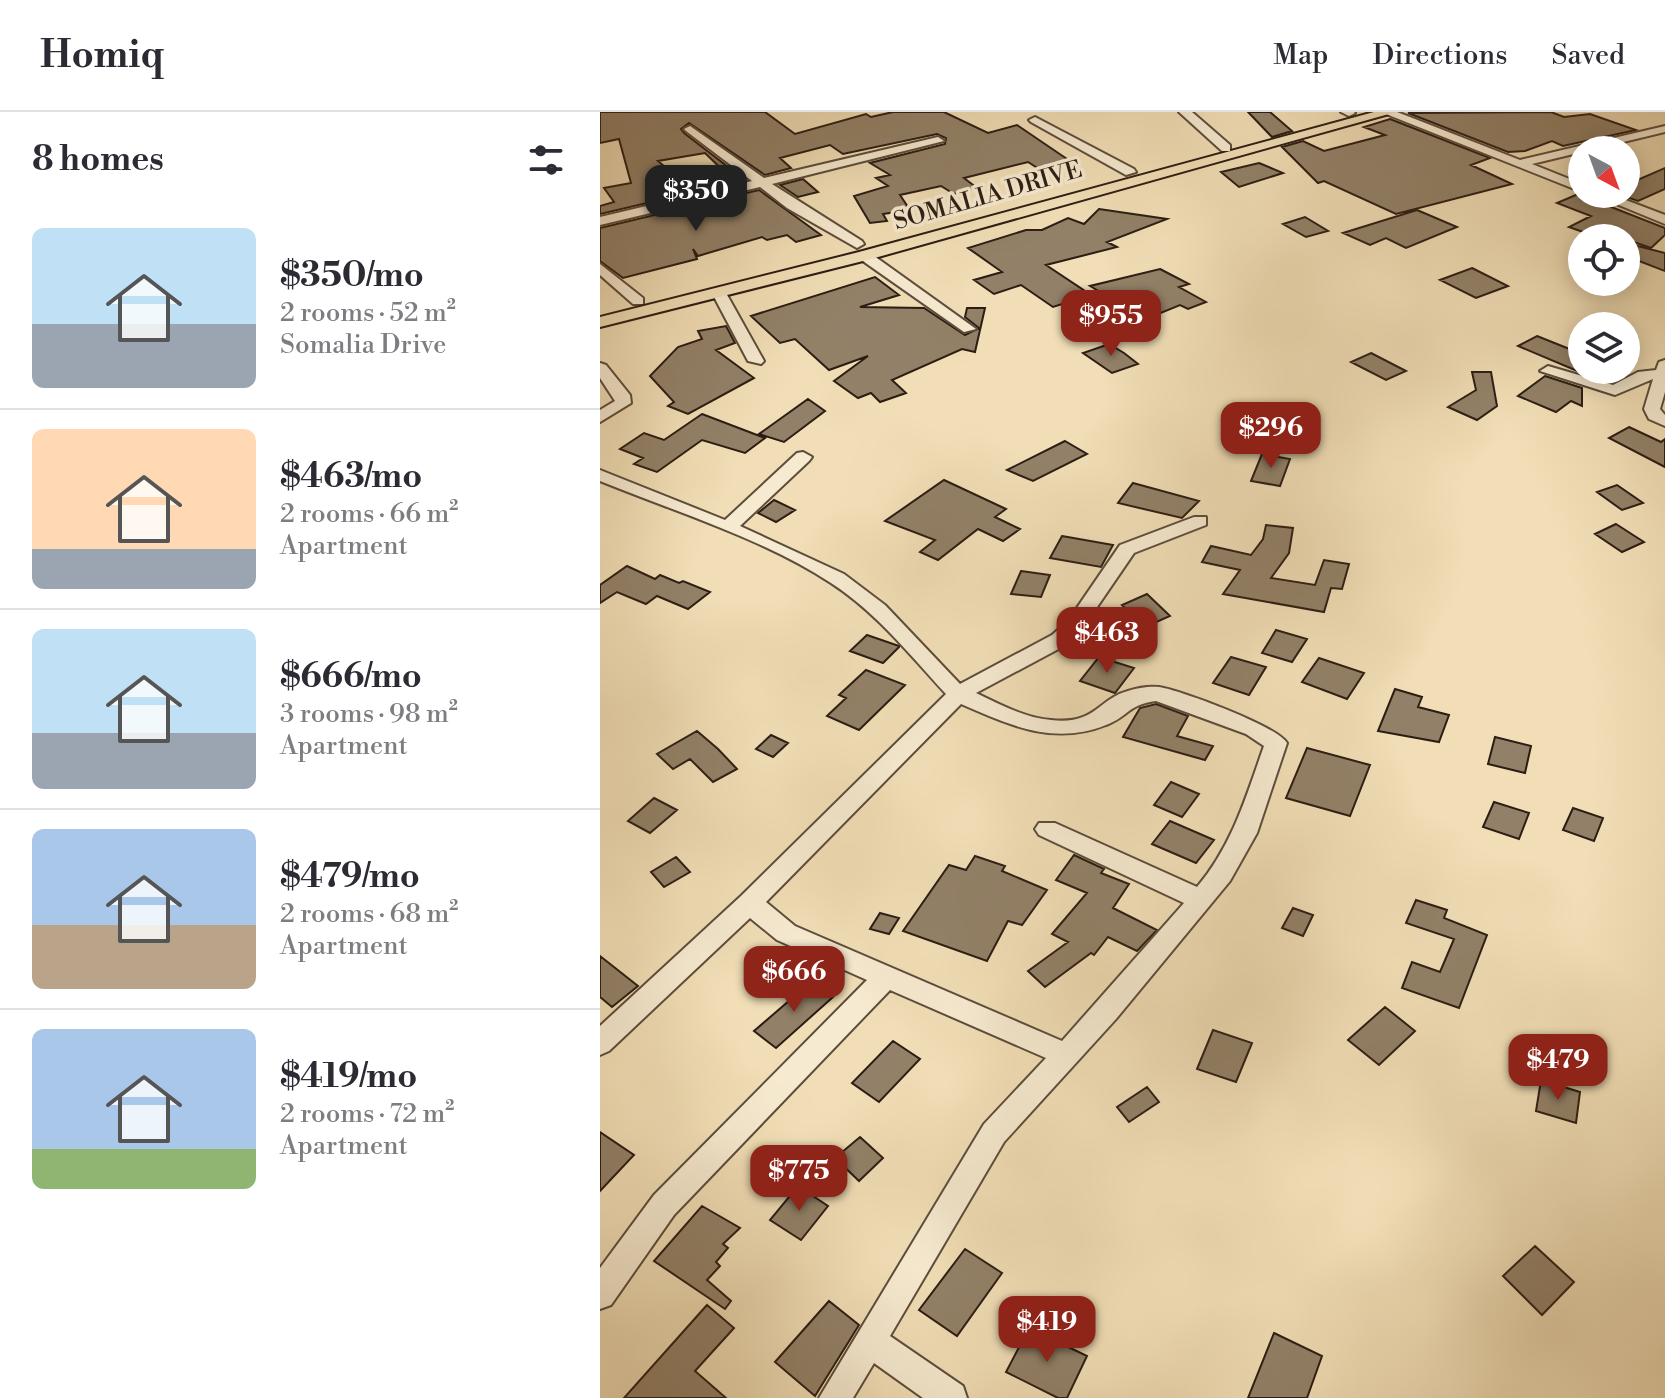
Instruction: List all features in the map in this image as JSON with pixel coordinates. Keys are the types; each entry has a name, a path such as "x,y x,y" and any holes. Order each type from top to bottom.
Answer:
{"main road":[{"name":"SOMALIA DRIVE","path":"600,322 719,293 1130,172 1350,112"},
{"name":"SOMALIA DRIVE","path":"600,309 861,250 1388,112"}],"street":[{"path":"1185,112 1226,148"},
{"path":"1388,112 1568,183"},
{"path":"1035,120 1130,172"},
{"path":"690,129 969,329"},
{"path":"1517,164 1665,129"},
{"path":"600,221 938,141"},
{"path":"1640,207 1661,214"},
{"path":"600,268 638,301"},
{"path":"719,293 756,361"},
{"path":"600,368 622,395 623,403 600,417"},
{"path":"1548,371 1615,390 1644,375 1663,370"},
{"path":"1663,370 1652,409 1655,416 1665,421"},
{"path":"728,527 803,457"},
{"path":"600,475 728,527 837,578 878,609 958,694 1020,721 1051,728 1077,727 1102,719 1131,697 1157,694 1271,738 1276,751 1245,833 1222,874 1107,1011 994,1133 835,1398"},
{"path":"600,1043 750,903 958,694 1059,640 1075,625 1127,549 1200,521"},
{"path":"1047,829 1201,900"},
{"path":"750,903 786,933 1064,1054"},
{"path":"600,1294 664,1205 887,976"},
{"path":"869,1341 951,1398"}],"building":[{"path":"600,112 765,112 795,134 866,114 871,117 893,112 944,112 988,133 1017,125 1070,161 1039,169 1028,162 964,178 977,188 954,194 941,186 900,195 910,210 883,214 887,221 870,223 854,196 888,186 876,178 890,175 870,163 945,144 946,138 937,134 843,154 830,145 780,158 791,168 765,175 689,123 681,129 684,133 745,180 735,182 705,153 658,161 694,192 600,214 600,206 614,202 604,188 631,183 619,139 600,143"},
{"path":"1248,112 1270,112 1292,131 1272,137"},
{"path":"1551,112 1564,117 1590,114 1636,130 1609,136 1568,136 1568,145 1552,141 1525,151 1508,152 1408,113"},
{"path":"1390,119 1490,158 1471,165 1512,184 1396,214 1324,181 1318,183 1282,147 1303,141 1324,151 1385,135 1364,127"},
{"path":"1259,163 1283,173 1239,187 1221,172"},
{"path":"1665,168 1665,189 1640,200 1640,179"},
{"path":"803,179 818,192 798,197 780,185"},
{"path":"759,190 821,235 796,242 787,235 767,240 762,237 698,256 693,249 697,259 623,278 600,261 600,228"},
{"path":"1568,198 1568,207 1557,203"},
{"path":"1570,208 1614,208 1665,228 1665,235 1651,248 1640,244 1640,224 1575,224 1591,216"},
{"path":"1099,209 1167,219 1107,242 1117,247 1046,265 1091,295 1053,307 1021,285 994,294 974,280 1002,272 968,248 1026,230 1042,230 1068,218 1084,224"},
{"path":"1417,210 1457,227 1406,248 1386,238 1370,245 1343,233"},
{"path":"1305,217 1328,231 1306,237 1283,224"},
{"path":"1640,247 1665,253 1665,271 1640,261"},
{"path":"1472,268 1508,286 1476,298 1440,280"},
{"path":"1160,269 1189,284 1179,287 1206,302 1188,309 1180,305 1146,319 1090,286"},
{"path":"875,277 899,295 860,307 924,308 965,335 979,328 965,317 967,308 985,308 975,352 962,349 892,380 906,393 880,402 871,393 858,398 834,381 868,356 829,370 795,339 780,343 751,316"},
{"path":"726,326 735,343 716,350 754,378 688,414 668,406 674,402 650,376 678,347 702,339 698,331"},
{"path":"1537,336 1568,348 1568,367 1518,346"},
{"path":"1109,344 1138,364 1112,373 1083,353"},
{"path":"1371,353 1406,371 1386,380 1351,362"},
{"path":"1472,372 1491,372 1497,406 1477,420 1448,407 1476,390"},
{"path":"1545,376 1582,388 1582,406 1571,401 1556,412 1518,396"},
{"path":"808,399 825,411 784,442 759,434"},
{"path":"702,414 765,438 745,453 702,440 657,472 634,464 643,458 620,449 644,433 664,440"},
{"path":"1629,427 1661,442 1665,439 1665,467 1609,438"},
{"path":"1065,441 1087,454 1033,481 1007,470"},
{"path":"1262,454 1290,459 1280,486 1251,481"},
{"path":"944,480 1006,509 995,517 1020,529 1003,541 978,529 938,560 920,552 935,540 885,521"},
{"path":"1133,483 1199,501 1182,518 1118,503"},
{"path":"1617,485 1643,503 1622,510 1597,492"},
{"path":"774,500 795,510 776,522 758,513"},
{"path":"1616,524 1644,542 1622,552 1595,534"},
{"path":"1266,525 1293,528 1289,553 1271,578 1315,585 1324,560 1349,564 1342,589 1331,588 1324,612 1223,594 1240,570 1202,562 1211,546 1251,555 1263,539"},
{"path":"1062,536 1113,545 1101,567 1050,558"},
{"path":"627,566 655,579 660,575 710,592 688,609 657,596 646,604 617,592 600,603 600,585"},
{"path":"1021,571 1050,575 1041,597 1011,594"},
{"path":"1147,594 1170,616 1145,627 1122,605"},
{"path":"1276,630 1307,639 1292,662 1262,653"},
{"path":"867,635 899,647 883,663 850,651"},
{"path":"1099,657 1134,668 1115,693 1080,681"},
{"path":"1231,657 1266,667 1249,695 1213,683"},
{"path":"1319,658 1364,673 1347,699 1302,682"},
{"path":"866,670 905,685 859,730 827,716 846,698 839,695"},
{"path":"1395,689 1422,697 1418,707 1449,715 1439,742 1378,731"},
{"path":"1156,704 1188,716 1177,736 1213,746 1205,760 1123,737 1140,708"},
{"path":"697,731 737,769 713,782 690,759 673,769 657,754"},
{"path":"771,735 788,743 773,757 756,749"},
{"path":"1495,737 1531,746 1525,773 1488,764"},
{"path":"1307,748 1370,765 1350,816 1286,798"},
{"path":"1171,782 1199,794 1182,817 1154,805"},
{"path":"654,798 677,810 650,833 628,821"},
{"path":"1494,802 1529,813 1519,839 1483,827"},
{"path":"1573,808 1603,818 1594,841 1563,830"},
{"path":"1170,821 1214,840 1196,863 1152,844"},
{"path":"1074,855 1104,869 1101,873 1129,884 1113,908 1157,930 1137,951 1108,937 1094,955 1091,953 1045,987 1028,971 1068,942 1052,934 1087,893 1056,880"},
{"path":"975,856 1005,866 1002,871 1047,890 1022,925 1008,921 987,961 903,931 949,865 966,870"},
{"path":"676,857 690,872 664,887 651,872"},
{"path":"1416,900 1447,910 1444,918 1487,935 1459,1008 1402,988 1412,962 1440,972 1454,939 1406,923"},
{"path":"1293,908 1313,915 1303,936 1282,928"},
{"path":"880,913 899,918 889,934 870,929"},
{"path":"600,956 638,986 612,1007 600,997"},
{"path":"812,981 833,997 776,1048 754,1031"},
{"path":"1385,1007 1415,1031 1379,1065 1348,1040"},
{"path":"1213,1030 1252,1043 1236,1082 1197,1069"},
{"path":"893,1041 920,1059 879,1102 852,1083"},
{"path":"1541,1080 1580,1092 1576,1123 1536,1111"},
{"path":"1147,1087 1159,1102 1129,1122 1117,1107"},
{"path":"600,1132 634,1155 600,1191"},
{"path":"860,1137 883,1158 859,1181 835,1158"},
{"path":"798,1186 828,1206 801,1240 770,1220"},
{"path":"702,1206 740,1228 723,1244 728,1248 716,1262 720,1266 707,1280 731,1301 725,1309 654,1261"},
{"path":"1535,1246 1574,1282 1542,1315 1503,1276"},
{"path":"965,1249 1002,1273 957,1336 919,1310"},
{"path":"829,1301 859,1325 815,1396 775,1362"},
{"path":"707,1305 734,1328 695,1371 726,1398 624,1398"},
{"path":"1029,1328 1087,1356 1067,1398 1058,1398 1006,1372"},
{"path":"1274,1333 1322,1356 1307,1398 1248,1398"}]}
